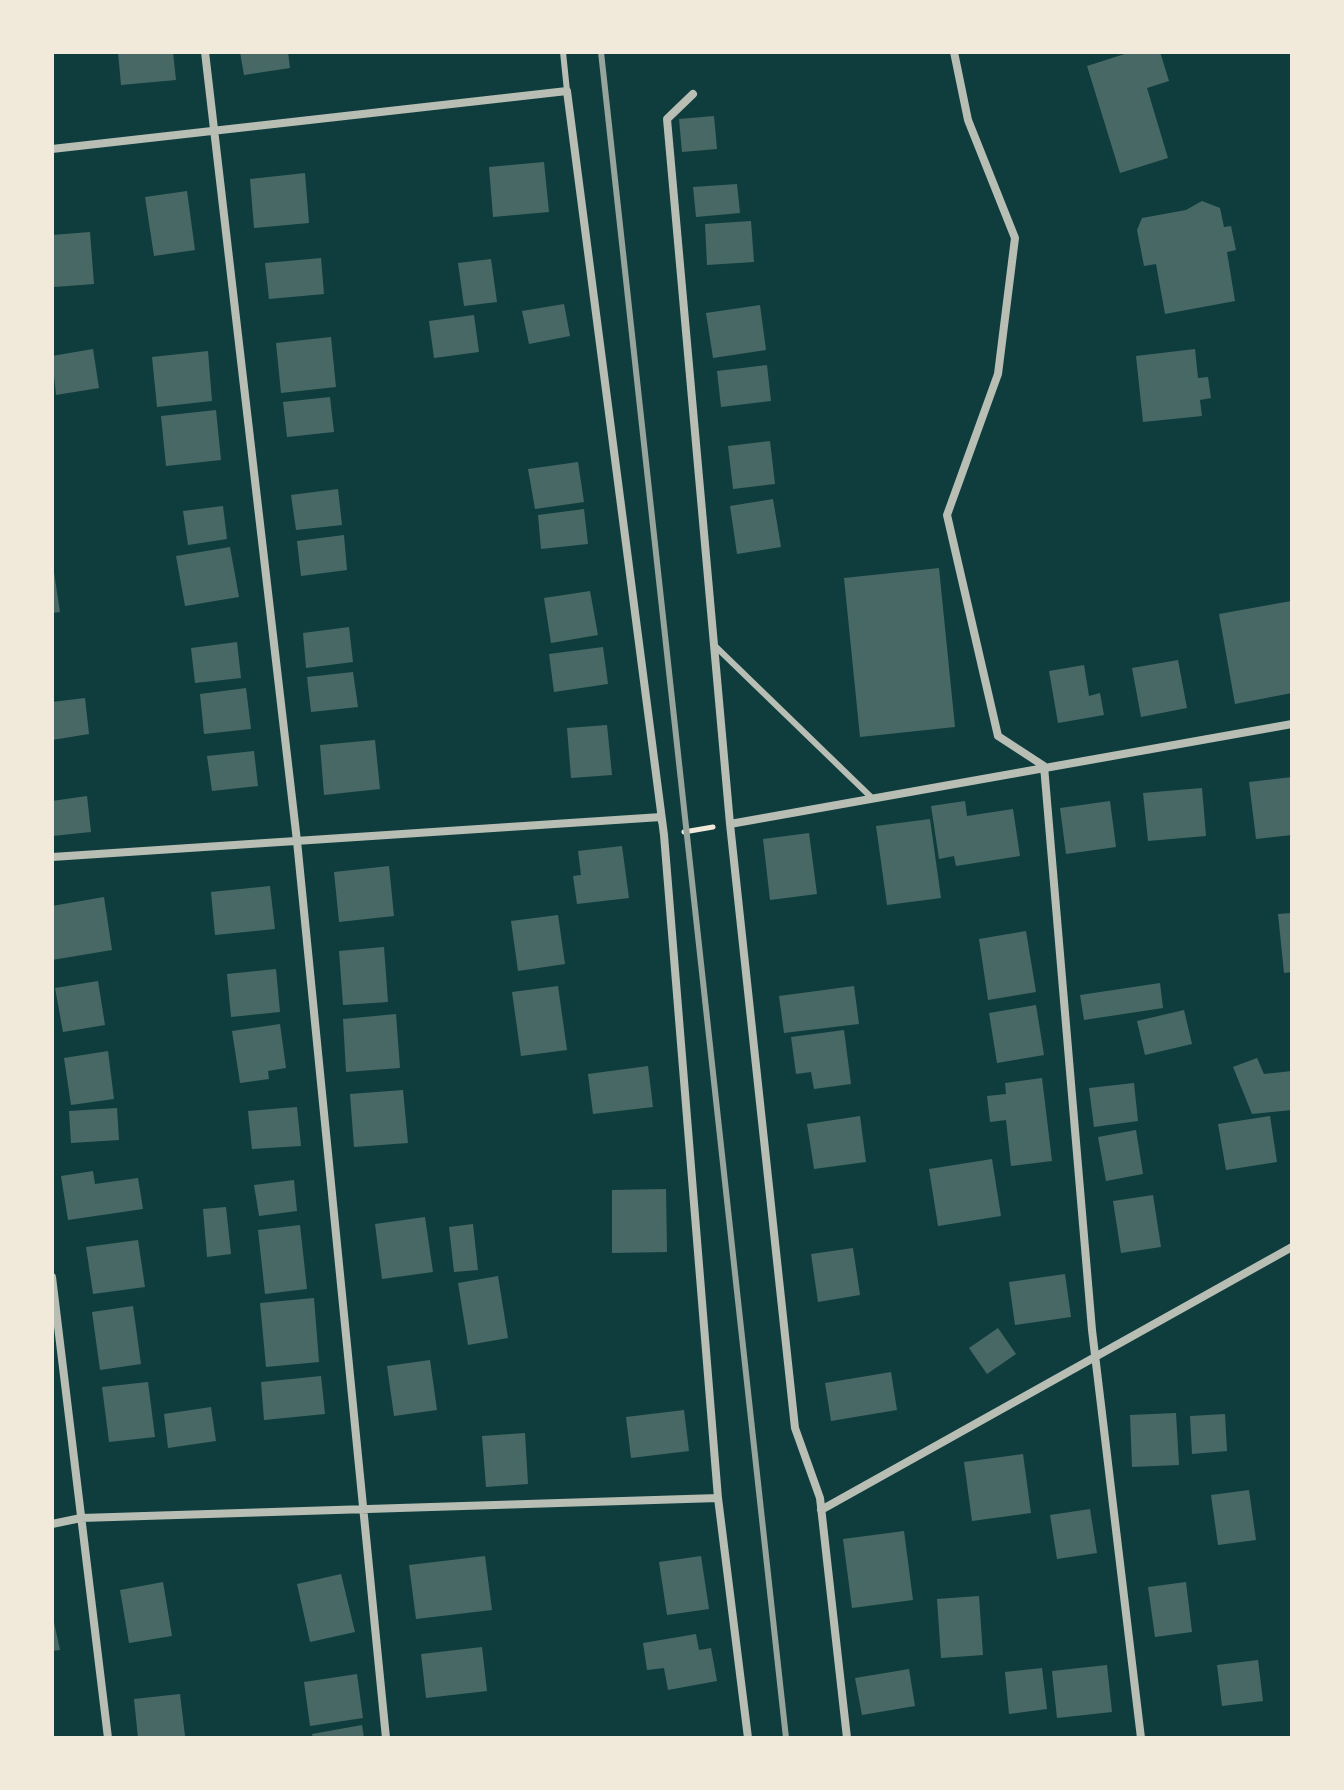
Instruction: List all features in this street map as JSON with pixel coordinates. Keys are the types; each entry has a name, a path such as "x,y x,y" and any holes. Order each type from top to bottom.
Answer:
{"street":[{"path":"205,52 297,841 386,1738"},
{"path":"954,52 968,120 1015,238 998,374 947,515 998,736 1044,766"},
{"path":"52,149 567,91 664,835 718,1498 748,1738"},
{"path":"693,94 667,119 730,824 795,1428 820,1498 847,1738"},
{"path":"730,824 1292,724"},
{"path":"1044,766 1095,1355 1141,1738"},
{"path":"52,857 661,817"},
{"path":"821,1510 1292,1247"},
{"path":"52,1277 108,1738"},
{"path":"52,1524 81,1518 718,1498"}],"lane":[{"path":"563,52 567,91"},
{"path":"714,645 872,798"}],"path":[{"path":"664,835 730,824"}],"building":[{"path":"118,52 173,52 176,80 121,85"},
{"path":"240,52 288,52 290,68 244,75"},
{"path":"1131,52 1160,52 1169,81 1147,88 1168,158 1120,173 1087,66"},
{"path":"714,116 717,149 682,152 679,119"},
{"path":"544,162 549,212 493,217 489,167"},
{"path":"305,173 309,223 254,228 250,179"},
{"path":"737,184 740,213 696,217 693,187"},
{"path":"187,191 195,250 154,256 145,197"},
{"path":"1202,201 1220,208 1224,227 1231,226 1236,250 1227,252 1235,301 1165,314 1156,264 1144,266 1137,230 1142,218 1186,210"},
{"path":"751,221 754,262 707,265 705,224"},
{"path":"90,232 94,284 54,287 52,235"},
{"path":"321,258 324,294 269,299 265,263"},
{"path":"491,259 497,302 464,306 458,263"},
{"path":"564,304 570,336 529,344 522,311"},
{"path":"760,305 766,350 713,358 706,313"},
{"path":"474,315 479,352 434,358 429,321"},
{"path":"331,337 336,387 281,393 276,343"},
{"path":"93,349 99,388 56,395 52,356"},
{"path":"1195,349 1198,378 1208,377 1211,398 1200,400 1202,416 1143,422 1136,356"},
{"path":"208,351 212,401 157,407 152,357"},
{"path":"767,365 771,401 721,407 717,371"},
{"path":"330,397 334,432 287,437 283,402"},
{"path":"216,410 221,460 166,466 161,416"},
{"path":"770,441 775,484 733,489 728,446"},
{"path":"578,462 584,502 535,509 528,469"},
{"path":"338,489 342,525 296,530 291,495"},
{"path":"773,499 781,547 737,554 730,506"},
{"path":"223,506 227,539 188,545 183,511"},
{"path":"584,509 588,544 541,549 538,515"},
{"path":"344,535 347,570 301,576 297,541"},
{"path":"230,547 239,597 185,606 176,556"},
{"path":"52,559 60,612 52,613"},
{"path":"939,568 955,727 860,737 844,578"},
{"path":"590,591 598,635 551,643 544,598"},
{"path":"1291,601 1292,693 1235,704 1219,614"},
{"path":"349,627 353,662 306,668 303,633"},
{"path":"237,642 241,678 195,683 191,648"},
{"path":"603,647 608,684 554,692 549,654"},
{"path":"1178,660 1187,708 1141,717 1132,668"},
{"path":"1084,665 1089,696 1100,693 1104,715 1058,723 1049,671"},
{"path":"353,672 358,707 311,712 307,677"},
{"path":"246,688 251,729 204,734 200,694"},
{"path":"85,698 89,734 52,740 52,702"},
{"path":"607,725 612,775 571,778 567,728"},
{"path":"375,740 380,789 324,795 320,745"},
{"path":"254,751 258,786 212,791 207,756"},
{"path":"1292,777 1292,835 1256,839 1249,782"},
{"path":"1202,788 1206,836 1148,841 1143,793"},
{"path":"87,796 91,832 52,836 52,801"},
{"path":"965,801 967,816 1013,809 1020,856 956,866 954,856 939,859 931,806"},
{"path":"1110,801 1116,847 1066,854 1060,808"},
{"path":"930,819 941,898 887,905 876,826"},
{"path":"809,833 817,894 770,900 763,839"},
{"path":"622,846 629,898 577,904 573,876 581,875 578,851"},
{"path":"389,866 394,916 339,922 334,872"},
{"path":"270,886 275,929 215,935 211,892"},
{"path":"104,897 112,950 52,960 52,906"},
{"path":"1292,913 1292,972 1284,973 1278,914"},
{"path":"558,915 565,964 518,971 511,921"},
{"path":"1026,931 1036,992 988,1000 979,939"},
{"path":"384,947 388,1002 343,1005 339,951"},
{"path":"276,969 280,1012 231,1017 227,974"},
{"path":"98,981 105,1025 63,1032 55,988"},
{"path":"1160,983 1163,1008 1084,1020 1080,995"},
{"path":"558,986 567,1050 521,1056 512,992"},
{"path":"854,986 859,1024 784,1033 779,996"},
{"path":"1036,1005 1044,1055 997,1063 989,1013"},
{"path":"1184,1010 1192,1044 1145,1055 1137,1021"},
{"path":"396,1014 400,1068 346,1072 343,1019"},
{"path":"280,1024 286,1068 268,1071 269,1079 240,1083 232,1031"},
{"path":"844,1030 851,1084 814,1089 811,1072 796,1074 791,1037"},
{"path":"108,1051 114,1099 71,1105 64,1058"},
{"path":"1257,1058 1264,1074 1292,1071 1292,1110 1252,1114 1233,1067"},
{"path":"648,1066 653,1107 593,1114 588,1074"},
{"path":"1042,1078 1052,1161 1011,1166 1006,1120 990,1122 987,1096 1006,1094 1005,1083"},
{"path":"1134,1083 1138,1121 1094,1127 1089,1088"},
{"path":"403,1090 408,1143 354,1147 350,1094"},
{"path":"297,1107 301,1146 252,1149 248,1111"},
{"path":"117,1108 119,1140 71,1143 69,1111"},
{"path":"860,1116 866,1162 814,1169 807,1124"},
{"path":"1270,1116 1277,1162 1226,1170 1218,1124"},
{"path":"1136,1130 1143,1174 1106,1181 1098,1137"},
{"path":"992,1159 1001,1216 938,1226 929,1169"},
{"path":"93,1171 95,1184 138,1178 143,1209 68,1220 61,1176"},
{"path":"294,1180 297,1211 259,1216 254,1185"},
{"path":"666,1189 667,1252 612,1253 612,1190"},
{"path":"1153,1195 1161,1247 1121,1253 1113,1201"},
{"path":"226,1207 231,1254 207,1257 203,1209"},
{"path":"425,1217 433,1272 382,1279 375,1224"},
{"path":"473,1224 478,1270 454,1272 449,1227"},
{"path":"300,1225 307,1289 265,1294 258,1230"},
{"path":"138,1240 145,1287 93,1294 86,1247"},
{"path":"853,1248 860,1295 818,1302 811,1254"},
{"path":"1065,1274 1071,1317 1015,1325 1009,1282"},
{"path":"498,1276 508,1338 468,1345 458,1283"},
{"path":"314,1298 319,1362 266,1367 260,1303"},
{"path":"133,1306 141,1364 100,1370 92,1312"},
{"path":"998,1328 1016,1354 987,1374 969,1348"},
{"path":"430,1360 437,1410 394,1416 387,1366"},
{"path":"891,1372 897,1410 831,1421 825,1383"},
{"path":"321,1376 325,1414 264,1420 261,1382"},
{"path":"148,1382 155,1437 109,1442 102,1387"},
{"path":"211,1407 216,1441 168,1448 164,1414"},
{"path":"684,1410 689,1451 631,1458 626,1417"},
{"path":"1176,1413 1179,1465 1132,1467 1130,1415"},
{"path":"1225,1414 1227,1451 1192,1454 1190,1416"},
{"path":"525,1433 528,1484 486,1487 482,1436"},
{"path":"1023,1454 1031,1513 972,1521 964,1462"},
{"path":"1249,1490 1256,1540 1218,1545 1211,1495"},
{"path":"1090,1509 1097,1553 1057,1559 1050,1515"},
{"path":"904,1531 913,1600 852,1608 843,1539"},
{"path":"485,1556 492,1610 416,1619 409,1565"},
{"path":"701,1556 709,1609 667,1615 659,1562"},
{"path":"341,1574 355,1632 310,1642 297,1584"},
{"path":"163,1582 172,1636 129,1643 120,1590"},
{"path":"1186,1582 1192,1632 1155,1637 1148,1587"},
{"path":"979,1596 983,1655 941,1658 937,1599"},
{"path":"52,1613 60,1650 52,1651"},
{"path":"696,1634 699,1650 711,1648 717,1681 668,1690 664,1668 647,1670 643,1643"},
{"path":"482,1647 487,1691 426,1698 421,1654"},
{"path":"1258,1660 1263,1701 1222,1706 1217,1665"},
{"path":"1107,1665 1112,1712 1057,1718 1052,1671"},
{"path":"1042,1668 1047,1709 1009,1714 1005,1672"},
{"path":"909,1669 915,1706 862,1715 855,1678"},
{"path":"357,1674 363,1718 310,1726 304,1682"},
{"path":"180,1694 185,1736 138,1738 134,1699"},
{"path":"362,1725 364,1738 313,1738 312,1734"}],"railway":[{"path":"601,52 786,1738"}]}
